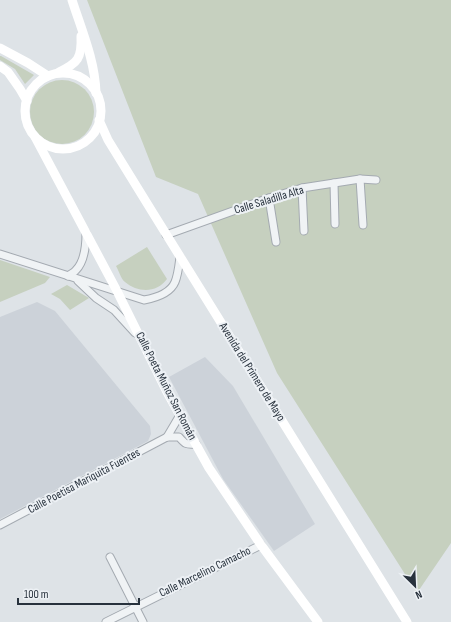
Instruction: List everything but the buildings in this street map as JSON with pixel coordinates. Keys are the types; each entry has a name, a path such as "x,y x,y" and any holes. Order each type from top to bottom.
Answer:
{"main road":[{"path":"72,0 93,64 96,79 96,93"},
{"path":"0,48 52,75 69,74 76,76 88,82 96,93 100,102 100,120 90,137 81,144 71,148 52,147 35,137 26,120 25,107 29,95 37,84 52,75 74,65 80,55 82,47 81,29"},
{"path":"0,66 8,72 27,101"},
{"name":"Avenida del Primero de Mayo","path":"100,120 108,140 166,235 407,622"},
{"name":"Calle Poeta Muñoz San Román","path":"35,137 117,291 167,392 209,468 261,545 318,622"}],"street":[{"name":"Calle Saladilla Alta","path":"166,235 269,198 302,188 360,179 376,180"},
{"path":"360,179 363,225"},
{"path":"334,183 335,224"},
{"path":"302,188 304,231"},
{"path":"269,198 276,242"},
{"path":"71,277 82,259 86,245 86,233"},
{"path":"0,254 144,300 153,299 170,290 175,282 180,257"},
{"path":"71,277 96,298 114,310 141,339"},
{"path":"167,437 180,415"},
{"path":"167,437 178,437 187,445 196,444"},
{"name":"Calle Poetisa Mariquita Fuentes","path":"0,525 167,437"},
{"name":"Calle Marcelino Camacho","path":"106,622 261,545"},
{"path":"110,557 143,622"}],"shaded area":[{"path":"37,302 55,311 150,426 151,434 148,441 0,519 0,317"},
{"path":"205,357 233,386 315,524 274,551 223,479 169,377"}],"green space":[{"path":"87,0 451,0 451,543 417,593 277,373 198,194 156,177"},
{"path":"0,56 34,75 25,84 15,69 0,60"},
{"path":"62,80 80,86 88,94 94,112 88,130 80,138 62,144 44,138 36,130 30,112 36,94 44,86"},
{"path":"147,247 167,279 158,287 141,290 130,286 125,282 116,266"},
{"path":"0,260 50,277 45,283 0,302"},
{"path":"67,285 89,298 70,310 60,299 51,294"}]}
